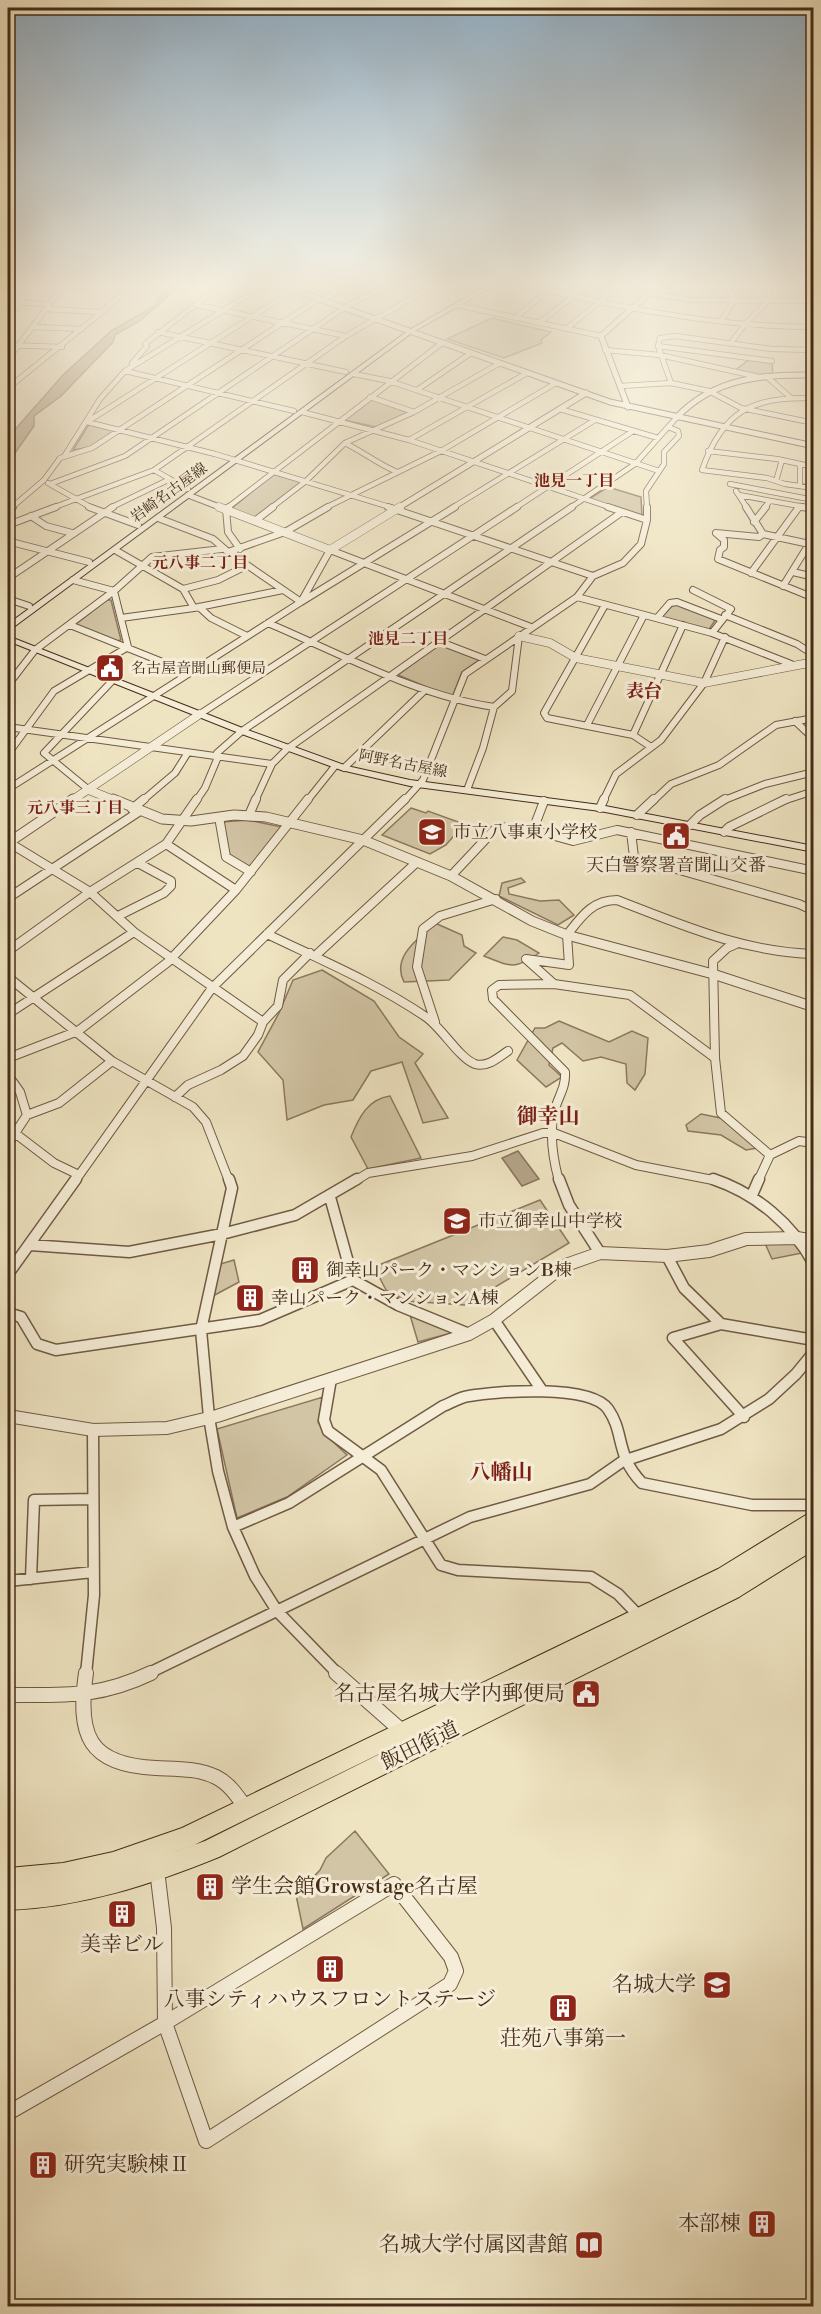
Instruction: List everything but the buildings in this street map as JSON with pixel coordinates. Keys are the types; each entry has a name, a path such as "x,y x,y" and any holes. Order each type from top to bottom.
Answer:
{"highway":[{"name":"飯田街道","path":"8,1879 63,1874 113,1863 186,1837 247,1810 725,1576 813,1519"},
{"name":"飯田街道","path":"8,1899 76,1893 157,1870 222,1844 732,1590 813,1539"}],"main road":[{"name":"岩崎名古屋線","path":"8,619 327,390"},
{"name":"岩崎名古屋線","path":"8,627 158,518 188,492"},
{"name":"阿野名古屋線","path":"8,638 242,732 340,767 420,784 600,808 813,849"}],"street":[{"path":"8,511 44,480 60,458 69,452 95,404 106,390"},
{"path":"87,422 136,390"},
{"path":"60,458 92,448 181,390"},
{"path":"206,390 409,440 646,520"},
{"path":"50,484 125,456 224,390"},
{"path":"8,525 154,470 265,390"},
{"path":"226,509 379,390"},
{"path":"417,390 658,471"},
{"path":"256,520 306,481 345,443 414,412 453,390"},
{"path":"409,440 497,390"},
{"path":"8,685 35,650 114,591 152,557 240,549 285,532 350,494 441,451 544,390"},
{"path":"577,390 628,407 813,446"},
{"path":"622,390 628,407"},
{"path":"704,390 741,408 813,423"},
{"path":"8,951 90,892 166,844 205,788 218,757 216,753 242,732 636,464 689,402 713,390"},
{"path":"783,390 790,396"},
{"path":"301,602 330,550 586,393"},
{"path":"813,398 790,396 741,408 715,434 702,470 813,488"},
{"path":"370,397 414,412"},
{"path":"560,410 658,438"},
{"path":"10,785 595,420"},
{"path":"87,422 273,471 399,508 593,576"},
{"path":"8,1274 212,988 420,784 465,674 577,597 593,576 623,563 641,544 646,520 646,491 664,464 664,452 679,436 678,431 668,427"},
{"path":"263,1022 134,932 90,892 8,842 633,431"},
{"path":"345,443 363,452 375,464 397,472"},
{"path":"708,451 782,460 813,467"},
{"path":"776,481 782,460"},
{"path":"800,464 800,486"},
{"path":"154,470 188,492 226,509 531,627"},
{"path":"726,473 724,478 739,495 763,534"},
{"path":"8,578 100,513 170,479"},
{"path":"44,480 100,513 138,525"},
{"path":"730,484 813,500"},
{"path":"739,495 813,509"},
{"path":"754,522 770,501"},
{"path":"751,573 800,506"},
{"path":"226,509 228,532 240,549"},
{"path":"249,815 272,764 287,749 483,608 622,512"},
{"path":"31,516 46,526 72,533"},
{"path":"158,518 213,539 246,566 301,602"},
{"path":"811,544 763,534 759,537 720,531 716,533 724,540 724,547 720,550 718,559 783,586 812,595"},
{"path":"783,586 811,544 813,536"},
{"path":"8,538 15,543 89,562"},
{"path":"8,546 15,543"},
{"path":"115,550 183,589 196,608 211,618 247,636"},
{"path":"183,589 218,580 246,566"},
{"path":"793,572 813,577"},
{"path":"73,580 114,591"},
{"path":"121,618 196,608 283,590"},
{"path":"693,590 731,609 712,633"},
{"path":"114,591 128,647"},
{"path":"577,597 725,637 791,664"},
{"path":"8,599 28,606"},
{"path":"657,618 670,603 677,602 723,617 812,652 803,662"},
{"path":"605,605 544,713 547,718 633,735 651,747"},
{"path":"587,725 644,615"},
{"path":"267,623 455,701 494,706"},
{"path":"70,625 190,673"},
{"path":"633,735 683,625"},
{"path":"519,636 550,643 576,658 704,683 791,664 813,662"},
{"path":"467,790 483,748 494,706 512,691 519,636"},
{"path":"600,808 616,774 661,740 704,683 725,637"},
{"path":"438,641 485,659"},
{"path":"8,754 54,691 128,647"},
{"path":"113,680 44,753 53,758 89,790 162,819 180,821 249,815 292,822 363,840 450,876 496,899 532,921 567,935 713,974 813,1006"},
{"path":"8,1058 78,1031 172,958 236,890 340,767 425,690"},
{"path":"637,815 671,784 719,765 776,725 813,718"},
{"path":"795,721 813,739"},
{"path":"8,728 272,764"},
{"path":"8,898 136,810 175,773 188,754"},
{"path":"690,825 723,801 777,778 813,772"},
{"path":"724,832 729,827 787,799 813,791"},
{"path":"533,830 544,801"},
{"path":"219,817 226,856 251,872"},
{"path":"450,876 497,826 533,830 573,841 606,831 631,832 666,842 813,871"},
{"path":"631,832 634,857 799,904 813,911"},
{"path":"166,844 236,890"},
{"path":"176,1096 188,1085 221,1070 243,1056 258,1035 263,1022 278,1006 283,980 417,862"},
{"path":"118,916 164,893 171,886 171,881 138,863"},
{"path":"435,1022 417,967 423,929 440,916 496,899"},
{"path":"554,984 526,959 569,965 567,935 594,902 605,899 617,900 736,944 790,955 813,954"},
{"path":"8,1014 134,932"},
{"path":"267,934 370,984 435,1022 472,1064 483,1065 508,1051"},
{"path":"736,944 718,954 713,961 720,1113 770,1155"},
{"path":"8,977 78,1031 112,1061 176,1096 200,1113 206,1122 232,1188 201,1330 209,1417 218,1471 233,1527 255,1576 278,1611 352,1689 404,1733"},
{"path":"600,1253 576,1221 563,1196 552,1154 554,1113 567,1085 565,1072 493,999 492,990 499,985 554,984 630,995 716,1058"},
{"path":"8,1144 27,1115 59,1103 112,1061"},
{"path":"8,1075 20,1092 27,1115"},
{"path":"30,1245 129,1252 222,1234 295,1215 330,1197 368,1173 472,1156 543,1133 554,1133 625,1162 715,1180 752,1195 797,1238 807,1250 813,1264"},
{"path":"16,1134 54,1163 79,1175"},
{"path":"752,1195 770,1155 799,1141 813,1143"},
{"path":"330,1197 353,1280 398,1305 469,1334"},
{"path":"8,1416 93,1430 167,1428 209,1417 469,1334 494,1320 563,1266 600,1253 667,1256 709,1251 746,1239 797,1238 813,1241"},
{"path":"667,1256 671,1268 684,1288 721,1324"},
{"path":"8,1313 21,1317 34,1343 42,1349 56,1350 260,1320 353,1280"},
{"path":"494,1320 541,1389"},
{"path":"744,1417 674,1338 721,1324 813,1340"},
{"path":"8,1695 84,1695 123,1686 470,1517 591,1484 623,1461 721,1429 744,1417 769,1399 796,1374 813,1352"},
{"path":"331,1379 324,1420 328,1431 381,1470 441,1565 458,1570 591,1576 618,1594 641,1618"},
{"path":"233,1527 289,1503 443,1406 467,1396 541,1389 599,1400 606,1405 611,1413 623,1461 630,1474 642,1483 752,1505 813,1505"},
{"path":"93,1430 93,1617 83,1724 95,1747 122,1763 196,1769 222,1778 242,1799 247,1810"},
{"path":"31,1578 34,1500 93,1499"},
{"path":"8,1581 93,1572"},
{"path":"8,2113 165,2023 394,1884 450,1957 456,1971 450,1984 206,2141 165,2023 164,1928 157,1870"}],"shaded area":[{"path":"50,390 67,390 34,416 34,426 8,463 12,433"},
{"path":"371,399 409,413 376,427 344,420"},
{"path":"89,424 116,430 91,447 73,450"},
{"path":"273,474 302,482 254,518 231,509"},
{"path":"608,487 641,497 642,517 589,499"},
{"path":"106,600 111,600 121,640 116,641 75,625"},
{"path":"677,604 716,619 708,631 661,618"},
{"path":"439,644 479,660 462,672 453,695 448,696 398,675"},
{"path":"411,808 426,813 428,811 464,824 446,845 430,854 382,835"},
{"path":"248,820 282,827 251,866 246,867 228,856 222,822"},
{"path":"521,878 525,882 508,888 509,894 540,901 559,900 574,915 558,925 499,896 502,883"},
{"path":"435,923 462,935 464,946 476,953 449,980 404,982 401,964 408,949"},
{"path":"503,937 517,940 539,953 524,962 513,965 484,956"},
{"path":"322,970 374,1001 399,1037 423,1054 415,1063 448,1118 423,1123 402,1062 371,1071 353,1100 324,1105 287,1120 283,1080 258,1052 279,1013 293,980"},
{"path":"559,1021 609,1042 632,1031 648,1038 645,1074 635,1090 627,1083 626,1064 601,1057 583,1061 562,1043 553,1048 549,1065 562,1077 546,1087 517,1060 535,1028 545,1028"},
{"path":"390,1096 421,1158 368,1169 351,1137 365,1110 376,1101"},
{"path":"701,1114 735,1121 758,1148 746,1150 721,1135 688,1131 686,1125"},
{"path":"518,1151 539,1179 522,1186 502,1158"},
{"path":"540,1200 569,1243 465,1305 406,1301 386,1290 374,1267"},
{"path":"794,1240 802,1253 772,1259 764,1241"},
{"path":"234,1260 239,1282 211,1297 217,1265"},
{"path":"410,1315 448,1330 451,1333 418,1342"},
{"path":"323,1397 318,1422 327,1436 347,1455 287,1497 237,1518 217,1429"},
{"path":"355,1831 389,1874 303,1929 296,1895 320,1870 326,1858"}],"place":[{"name":"名古屋音聞山郵便局","path":"110,668"},
{"name":"市立八事東小学校","path":"432,832"},
{"name":"天白警察署音聞山交番","path":"676,836"},
{"name":"市立御幸山中学校","path":"457,1221"},
{"name":"御幸山パーク・マンションB棟","path":"305,1270"},
{"name":"幸山パーク・マンションA棟","path":"250,1298"},
{"name":"名古屋名城大学内郵便局","path":"586,1694"},
{"name":"学生会館Growstage名古屋","path":"210,1887"},
{"name":"美幸ビル","path":"122,1914"},
{"name":"八事シティハウスフロントステージ","path":"330,1969"},
{"name":"名城大学","path":"717,1985"},
{"name":"荘苑八事第一","path":"563,2008"},
{"name":"研究実験棟Ⅱ","path":"43,2165"},
{"name":"本部棟","path":"762,2224"},
{"name":"名城大学付属図書館","path":"589,2245"}],"district":[{"name":"池見一丁目","path":"574,481"},
{"name":"元八事二丁目","path":"200,563"},
{"name":"池見二丁目","path":"408,639"},
{"name":"表台","path":"644,691"},
{"name":"元八事三丁目","path":"75,808"},
{"name":"御幸山","path":"548,1117"},
{"name":"八幡山","path":"501,1473"}]}
